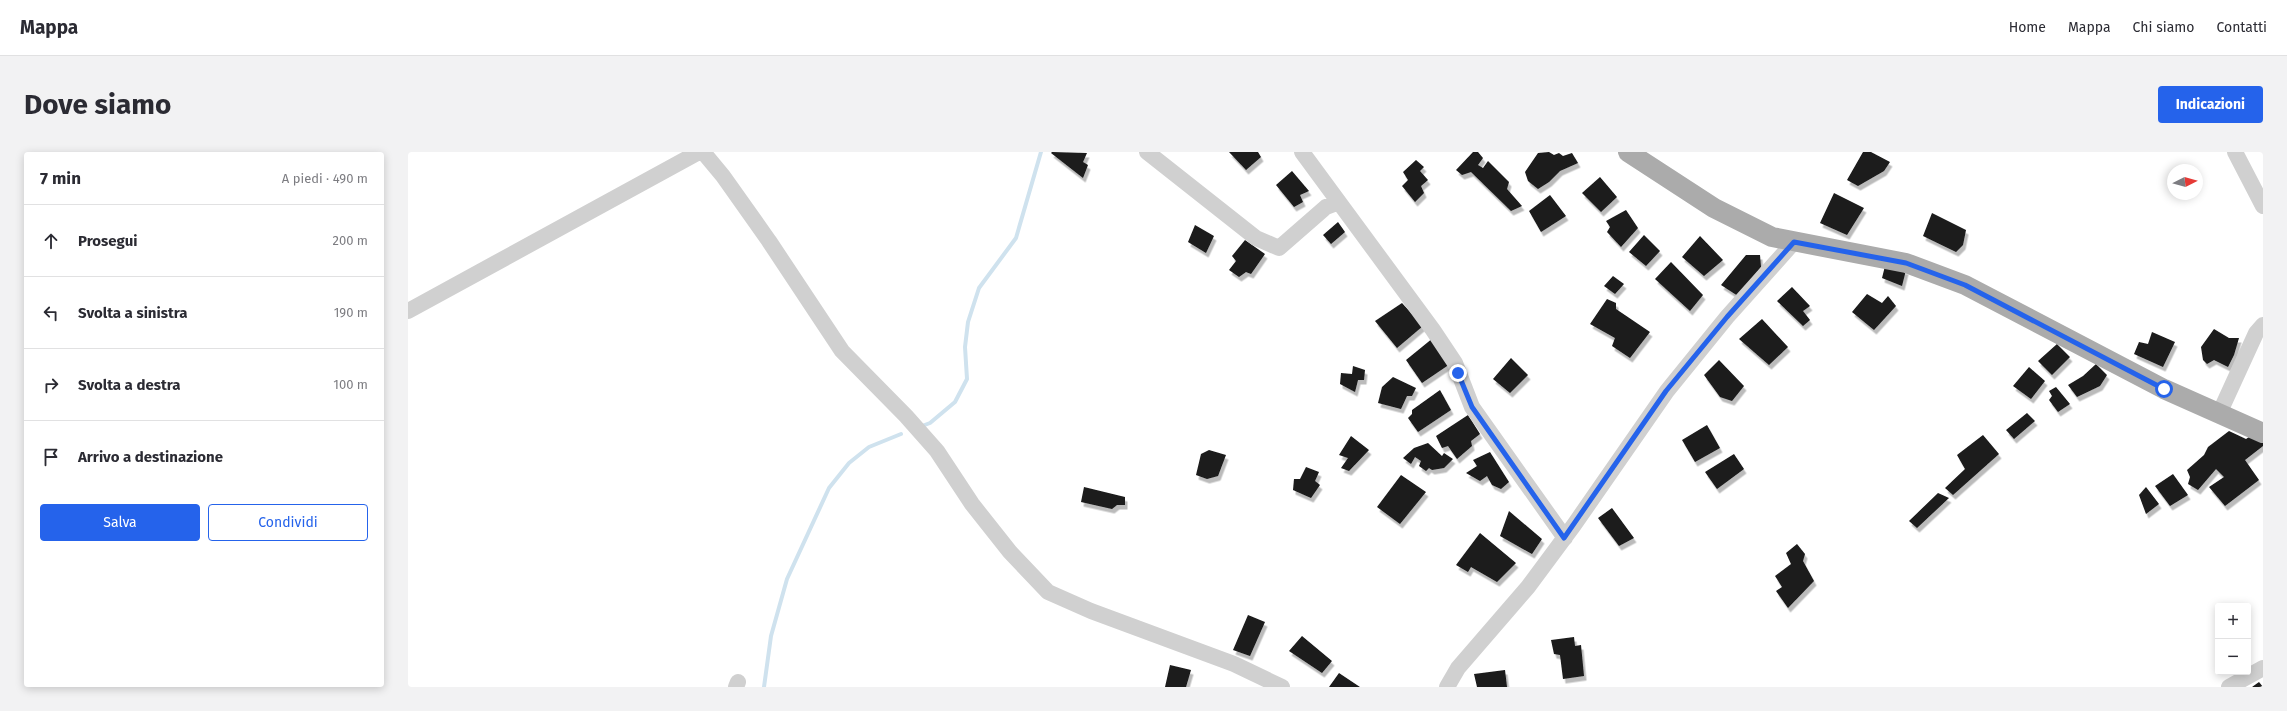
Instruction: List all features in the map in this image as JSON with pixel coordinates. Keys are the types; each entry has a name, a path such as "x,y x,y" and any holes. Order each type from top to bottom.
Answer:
{"main road":[{"path":"1628,152 1714,208 1772,237 1906,263 1965,285 2164,389 2263,432"}],"street":[{"path":"408,311 699,152"},
{"path":"703,152 723,176 764,234 842,351 906,416 937,451 972,504 1005,546 1048,592 1091,612 1234,664 1282,687"},
{"path":"1146,152 1256,238 1271,246 1279,248 1326,207 1339,202"},
{"path":"1302,152 1433,330 1455,363 1472,407 1564,538"},
{"path":"2235,152 2263,206"},
{"path":"1447,687 1458,668 1528,587 1564,538 1666,391 1727,317 1794,242"},
{"path":"2219,414 2256,333 2263,325"},
{"path":"2229,687 2263,668"}],"building":[{"path":"1229,152 1258,152 1261,157 1246,170"},
{"path":"1473,152 1478,152 1483,158 1478,165 1483,168 1488,161 1509,182 1507,189 1522,206 1511,211 1471,172 1462,175 1456,170"},
{"path":"1549,152 1554,155 1559,153 1563,156 1572,153 1578,163 1560,171 1549,182 1538,189 1528,181 1525,172 1538,153"},
{"path":"1863,152 1871,152 1890,162 1884,171 1858,186 1847,180"},
{"path":"1051,153 1087,153 1083,162 1088,165 1083,178"},
{"path":"1416,160 1424,167 1420,171 1428,180 1421,186 1424,193 1415,202 1402,186 1408,180 1403,172"},
{"path":"1292,171 1309,191 1300,195 1303,202 1294,207 1276,185"},
{"path":"1600,177 1617,197 1601,212 1582,193"},
{"path":"1834,193 1864,208 1847,235 1820,223"},
{"path":"1550,195 1566,216 1541,232 1529,211"},
{"path":"1626,210 1638,228 1621,247 1607,232 1610,227 1606,221"},
{"path":"1932,213 1966,230 1963,245 1956,252 1923,236"},
{"path":"1338,222 1345,232 1331,244 1323,235"},
{"path":"1195,225 1214,236 1206,253 1188,242"},
{"path":"1644,235 1660,251 1646,266 1629,252"},
{"path":"1700,236 1723,260 1704,276 1682,257"},
{"path":"1245,240 1265,254 1251,274 1246,272 1239,277 1229,270 1236,261 1232,256"},
{"path":"1746,255 1760,255 1761,267 1738,296 1721,285"},
{"path":"1671,262 1703,295 1690,311 1655,279"},
{"path":"1885,266 1906,270 1902,286 1882,278"},
{"path":"1613,276 1624,284 1615,294 1604,286"},
{"path":"1792,287 1810,306 1803,311 1810,320 1803,326 1777,301"},
{"path":"1867,294 1882,303 1888,296 1896,306 1874,330 1852,312"},
{"path":"1607,299 1616,303 1616,309 1650,332 1630,358 1612,346 1615,338 1590,324"},
{"path":"1402,303 1423,326 1397,348 1375,321"},
{"path":"1762,319 1788,347 1769,365 1739,339"},
{"path":"2214,329 2229,338 2239,338 2234,355 2228,367 2214,360 2207,364 2203,360 2201,347"},
{"path":"2152,332 2175,342 2163,367 2134,354 2139,342 2148,344"},
{"path":"1433,338 1450,364 1422,383 1406,360"},
{"path":"2057,344 2070,357 2052,375 2038,361"},
{"path":"1511,358 1528,375 1510,393 1493,379"},
{"path":"1719,360 1744,386 1732,401 1720,397 1704,375"},
{"path":"2096,364 2107,375 2100,386 2077,397 2068,385 2083,376"},
{"path":"1353,366 1365,370 1364,380 1358,380 1355,392 1340,384 1341,373 1352,374"},
{"path":"2029,367 2045,381 2031,399 2013,386"},
{"path":"1393,377 1416,388 1412,396 1407,396 1401,409 1378,403 1382,387"},
{"path":"2056,387 2070,404 2058,412 2049,400 2052,396 2049,391"},
{"path":"1440,390 1451,410 1418,432 1408,418 1412,414 1412,410"},
{"path":"2027,413 2035,421 2014,439 2006,430"},
{"path":"1468,415 1480,434 1471,441 1472,446 1457,459 1448,446 1442,448 1436,436"},
{"path":"1707,425 1720,448 1695,462 1682,440"},
{"path":"2229,431 2246,439 2252,435 2263,443 2263,446 2245,460 2259,480 2225,506 2209,487 2224,477 2216,469 2198,490 2188,484 2190,477 2187,470 2204,455 2208,447"},
{"path":"1983,435 1999,454 1953,495 1945,488 1965,469 1957,455"},
{"path":"1351,436 1369,450 1349,471 1341,468 1348,458 1339,455"},
{"path":"1428,443 1442,456 1444,453 1453,459 1444,468 1432,470 1429,468 1426,471 1419,466 1421,461 1415,457 1411,464 1403,458 1414,448"},
{"path":"1209,450 1226,455 1218,476 1207,479 1196,475 1201,454"},
{"path":"1490,452 1509,482 1501,489 1492,485 1487,476 1480,481 1466,473 1477,466 1473,460"},
{"path":"1734,454 1744,469 1717,489 1705,472"},
{"path":"1306,467 1319,472 1315,481 1320,485 1311,498 1293,490 1294,479 1300,479"},
{"path":"2173,474 2188,495 2170,506 2155,486"},
{"path":"1401,475 1426,492 1400,524 1377,507"},
{"path":"1084,487 1125,497 1125,505 1117,505 1112,509 1081,502"},
{"path":"2146,487 2159,504 2146,514 2139,495"},
{"path":"1938,493 1949,498 1917,528 1909,521"},
{"path":"1612,508 1634,538 1619,546 1598,518"},
{"path":"1509,511 1542,539 1532,554 1500,536"},
{"path":"1480,533 1516,563 1497,582 1471,567 1468,572 1456,565"},
{"path":"1797,544 1805,554 1803,561 1814,581 1788,608 1776,591 1782,587 1775,576 1791,564 1786,553"},
{"path":"1248,615 1265,622 1250,656 1233,650"},
{"path":"1302,636 1332,661 1322,673 1289,651"},
{"path":"1574,637 1575,646 1581,645 1584,676 1563,679 1560,655 1554,654 1551,640"},
{"path":"1170,665 1191,670 1186,687 1165,687"},
{"path":"1505,670 1507,687 1477,687 1474,674"},
{"path":"1339,673 1360,687 1329,687"},
{"path":"2259,682 2263,687 2252,687"}],"waterway":[{"path":"922,426 930,423 955,402 967,379 965,347 968,322 979,288 1016,238 1041,152"},
{"path":"764,687 771,636 787,579 829,488 849,463 869,447 901,434"}],"route":[{"path":"1458,373 1472,407 1564,538 1666,391 1767,270 1794,242 1906,263 1965,285 2076,341 2164,389"}]}
